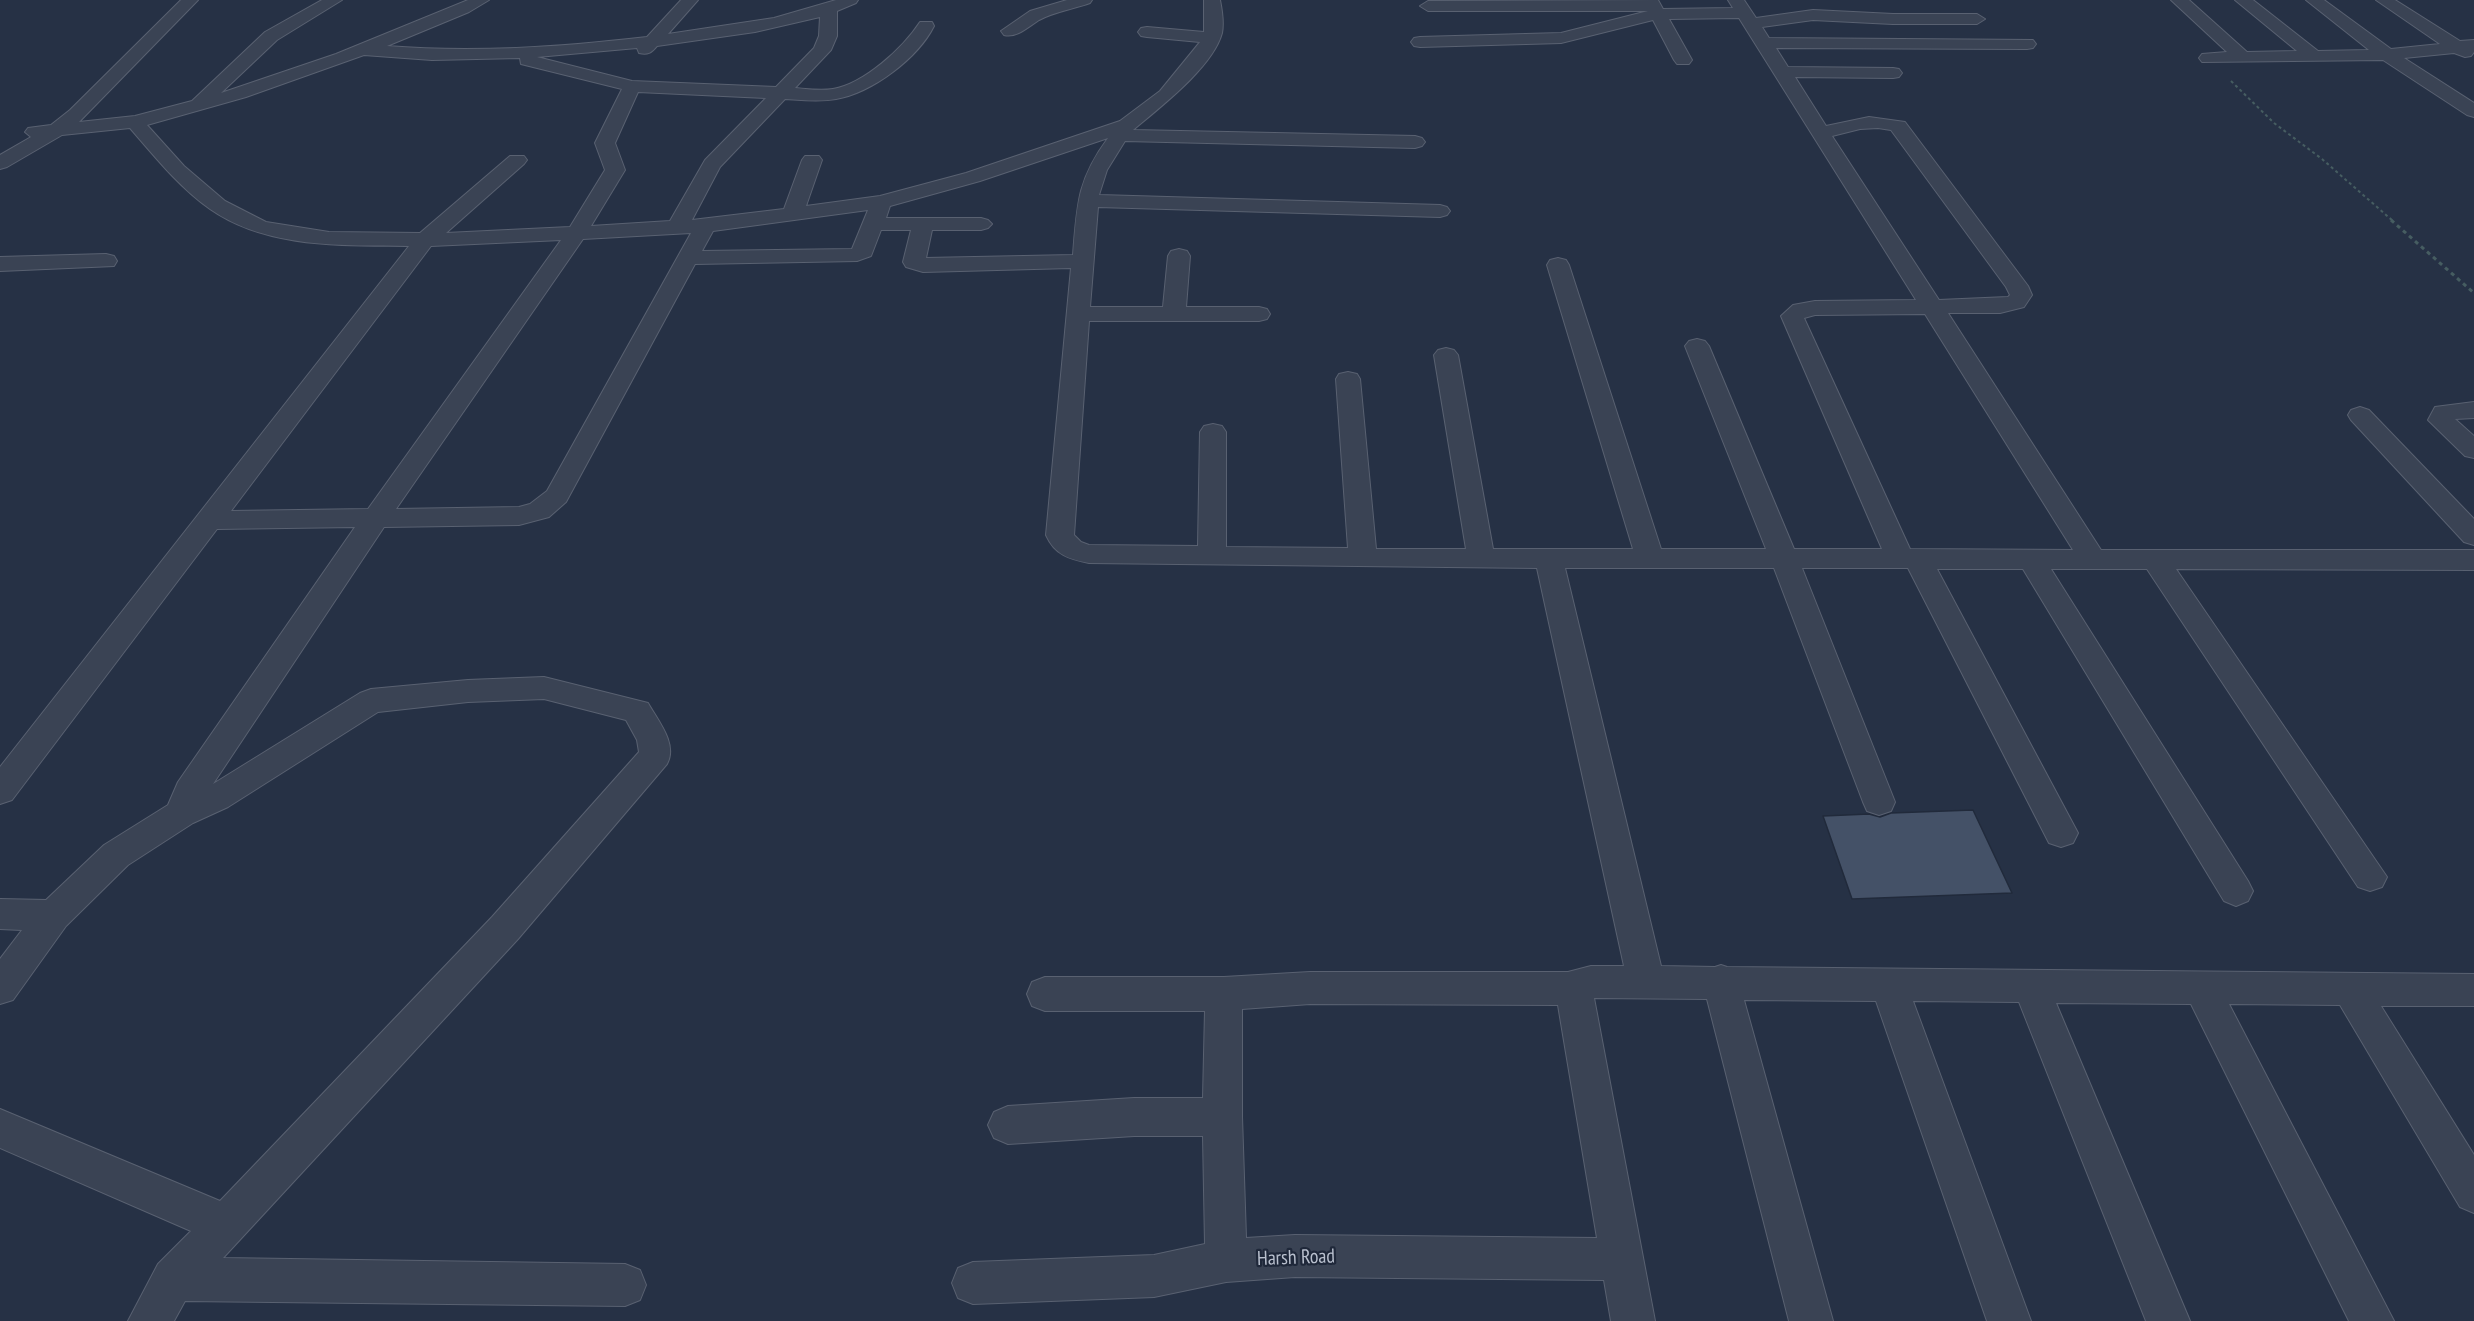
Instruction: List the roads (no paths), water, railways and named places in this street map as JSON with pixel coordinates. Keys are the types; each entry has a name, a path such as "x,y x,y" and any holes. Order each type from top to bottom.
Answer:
{"street":[{"path":"45,132 174,0"},
{"path":"0,163 99,94 190,0"},
{"path":"194,107 271,36 334,0"},
{"path":"0,153 45,132 135,122 194,107 364,50 481,0"},
{"path":"181,814 190,791 375,519 577,232 615,170 605,143 628,73 651,42 690,0"},
{"path":"364,50 439,55 504,54 651,42 763,26 829,9 850,0"},
{"path":"1212,0 1213,33 1204,51 1166,95 1123,130 1096,168 1090,182 1081,261 1060,535 1063,544 1073,550 1089,554 1363,558 2474,560"},
{"path":"1960,0 2000,44"},
{"path":"2179,0 2242,57"},
{"path":"2243,0 2314,56"},
{"path":"2314,0 2387,55 2474,111"},
{"path":"2384,0 2466,46 2474,58"},
{"path":"1010,31 1036,15 1076,1"},
{"path":"1428,6 1653,7 1893,19 1977,19"},
{"path":"1420,42 1561,38 1653,7"},
{"path":"1653,7 1683,60"},
{"path":"677,228 712,164 826,44 829,9"},
{"path":"1744,12 2093,559"},
{"path":"504,54 781,93 840,93 891,65 907,52 926,26"},
{"path":"1147,32 1210,38"},
{"path":"1764,43 2027,44"},
{"path":"2208,58 2387,55 2466,46"},
{"path":"1782,72 1893,73"},
{"path":"1821,134 1869,121 1883,121 1898,126 2017,286 2021,295 2016,302 2000,306 1815,308 1801,310 1792,316 1909,558 2061,833"},
{"path":"135,122 177,170 218,205 260,227 329,238 424,240 705,226 880,202 973,177 1123,130 1415,142"},
{"path":"0,790 424,240 516,160"},
{"path":"793,214 812,160"},
{"path":"1088,201 1440,211"},
{"path":"687,258 857,255 862,251 880,202"},
{"path":"873,224 981,224"},
{"path":"923,224 914,262 923,265 1081,261"},
{"path":"209,520 519,516 539,511 557,496 705,226"},
{"path":"1174,314 1179,256"},
{"path":"0,264 106,261"},
{"path":"1558,265 1650,558"},
{"path":"1078,314 1259,314"},
{"path":"1697,346 1784,558 1879,802"},
{"path":"1446,355 1481,558"},
{"path":"1348,379 1363,558"},
{"path":"2474,410 2444,412 2441,420 2474,450"},
{"path":"2360,415 2474,536"},
{"path":"1212,555 1213,432"},
{"path":"1549,558 1646,981"},
{"path":"2031,559 2236,891"},
{"path":"2155,560 2370,877"},
{"path":"0,988 54,915 116,855 181,814 216,798 370,700 468,691 544,688 637,711 653,740 656,755 505,928 173,1279 150,1321"},
{"path":"0,914 54,915"},
{"path":"1721,981 1811,1321"},
{"path":"1633,1321 1575,997 1576,989 1581,984 1721,981 1889,985 2474,990"},
{"path":"1889,985 2009,1321"},
{"path":"2031,986 2168,1321"},
{"path":"2200,987 2372,1321"},
{"path":"1045,994 1224,994 1310,988 1576,989"},
{"path":"2350,989 2474,1193"},
{"path":"1224,994 1222,1118 1226,1261"},
{"path":"1008,1125 1145,1116 1222,1118"},
{"path":"0,1128 226,1225"},
{"name":"Harsh Road","path":"973,1283 1154,1276 1226,1261 1295,1256 1622,1259"},
{"path":"173,1279 625,1285"}]}
